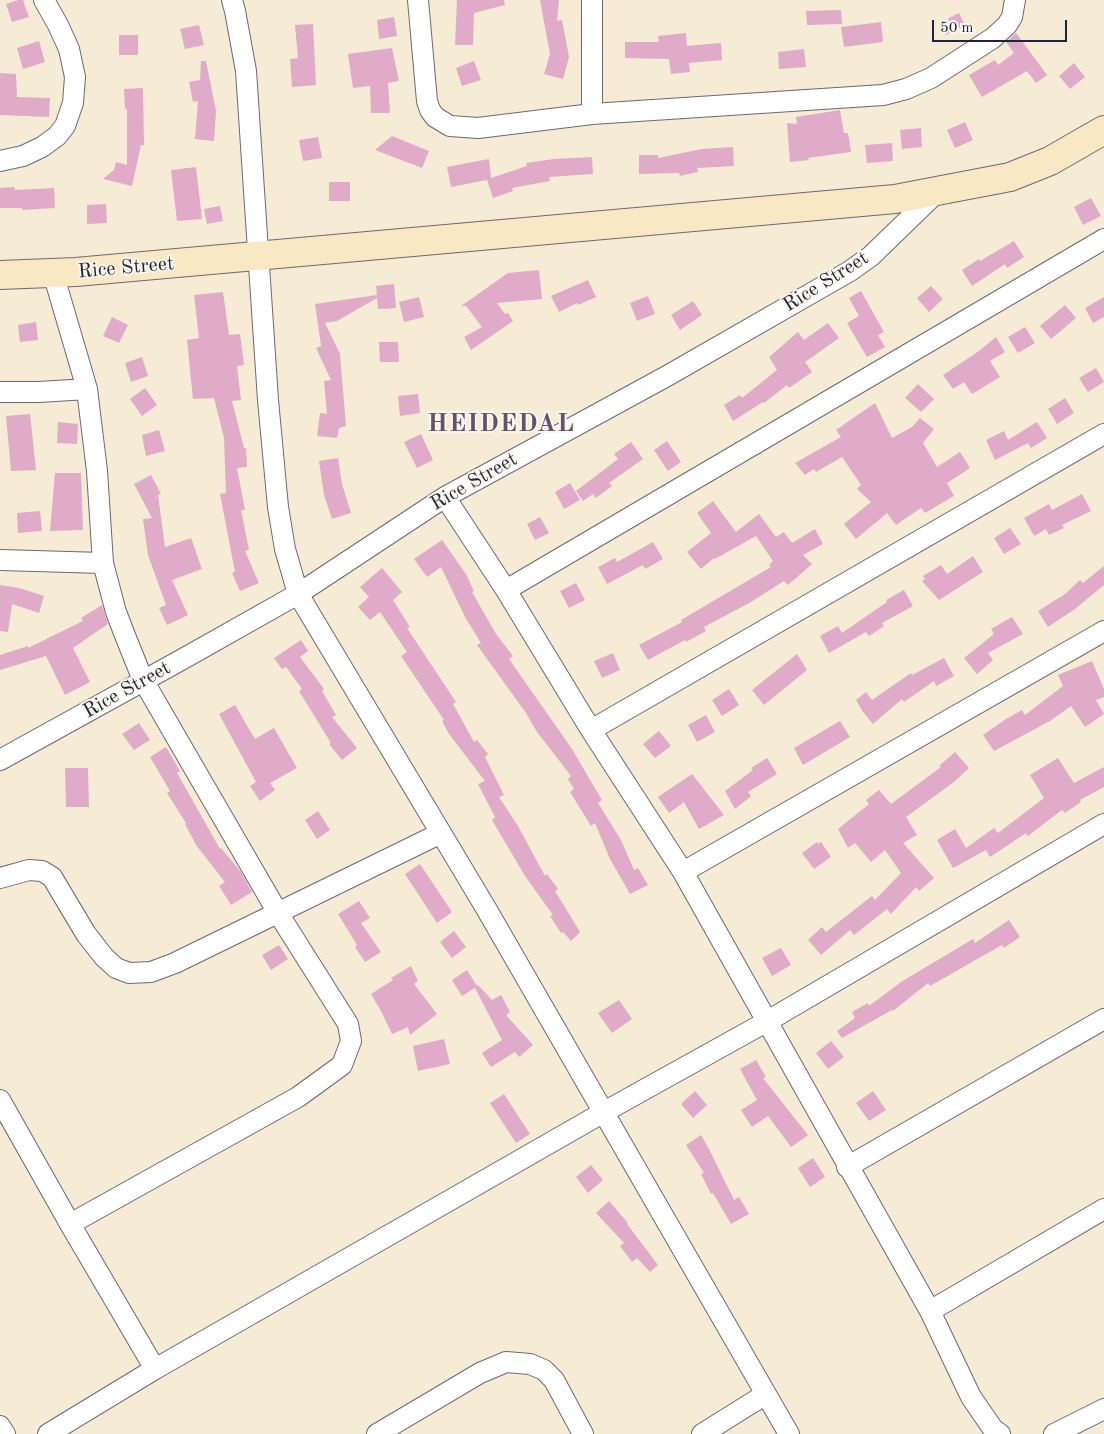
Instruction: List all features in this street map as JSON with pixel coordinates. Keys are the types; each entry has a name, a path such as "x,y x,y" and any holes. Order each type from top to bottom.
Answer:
{"street":[{"path":"0,161 23,156 42,147 57,136 65,126 73,103 75,77 69,49 44,0"},
{"path":"232,0 246,71 258,257 278,507 285,549 298,594 441,832 789,1434"},
{"path":"418,0 427,100 435,117 443,123 450,126 478,128 592,114 883,95 906,89 931,78 993,38 1012,17 1015,0"},
{"path":"592,0 592,114"},
{"name":"Rice Street","path":"0,275 53,273 258,257 895,199 1010,177 1050,161 1104,130"},
{"name":"Rice Street","path":"0,760 298,594 445,497 667,376 850,271 871,256 938,191"},
{"path":"506,590 1104,239"},
{"path":"53,273 87,389 97,471 103,563 116,612 143,680 278,913 348,1024 351,1041 342,1065 298,1097 70,1224"},
{"path":"0,392 87,389"},
{"path":"591,730 1104,434"},
{"path":"445,497 506,590 591,730 683,872 930,1311 971,1397 993,1429 1000,1434"},
{"path":"0,560 103,563"},
{"path":"683,872 1104,631"},
{"path":"48,1434 155,1369 604,1112 766,1022 1104,824"},
{"path":"0,878 29,870 42,871 52,877 86,934 104,957 116,968 129,972 151,972 175,964 441,832"},
{"path":"847,1166 1104,1019"},
{"path":"0,1100 155,1369"},
{"path":"930,1311 1104,1209"},
{"path":"377,1434 480,1373 506,1362 530,1364 544,1370 554,1380 583,1434"},
{"path":"702,1434 766,1394"},
{"path":"1054,1434 1104,1409"},
{"path":"0,1426 5,1434"}],"building":[{"path":"23,0 29,17 12,22 6,4"},
{"path":"457,0 504,0 505,5 474,13 473,45 455,45"},
{"path":"540,0 559,0 557,21 562,20 569,57 563,79 544,74 550,54"},
{"path":"841,10 842,24 807,25 806,11"},
{"path":"959,13 965,25 946,35 939,23"},
{"path":"394,17 397,36 379,39 377,20"},
{"path":"881,22 883,42 844,47 841,27"},
{"path":"313,24 316,85 292,87 290,59 298,58 295,25"},
{"path":"199,25 204,45 185,49 180,29"},
{"path":"686,33 687,46 721,43 722,60 689,63 690,72 671,74 669,59 625,58 625,42 659,42 658,36"},
{"path":"1016,33 1047,75 1036,83 1027,71 982,97 969,75 995,60 998,65 1014,53 1006,42"},
{"path":"119,35 138,35 138,55 119,55"},
{"path":"39,41 45,62 23,69 17,48"},
{"path":"392,48 399,81 388,83 390,113 371,113 370,86 353,88 348,54"},
{"path":"804,49 806,67 779,69 778,52"},
{"path":"201,61 206,61 216,111 214,141 195,139 198,101 193,102 189,82 200,80"},
{"path":"474,61 481,80 462,86 456,68"},
{"path":"1074,63 1085,77 1070,89 1059,76"},
{"path":"0,73 16,74 17,97 50,98 49,117 0,115"},
{"path":"143,88 144,145 141,145 132,186 103,179 114,170 116,162 127,165 127,109 125,109 124,89"},
{"path":"840,110 844,133 848,133 851,152 790,162 787,123 797,124 796,117"},
{"path":"965,122 973,140 955,148 947,130"},
{"path":"921,128 922,147 902,149 900,130"},
{"path":"392,136 429,151 422,168 375,150"},
{"path":"318,137 322,158 303,161 299,140"},
{"path":"892,143 893,161 867,163 865,145"},
{"path":"733,147 734,166 697,168 698,172 680,176 679,173 639,174 639,155 658,155 658,158 702,149"},
{"path":"592,157 593,174 549,177 550,181 512,188 513,191 493,198 487,180 451,187 447,167 489,159 491,178 527,166 526,163"},
{"path":"196,167 202,219 177,221 171,170"},
{"path":"329,182 350,182 350,201 329,201"},
{"path":"14,187 15,190 54,188 55,208 23,210 22,208 0,208 0,188"},
{"path":"1091,198 1101,216 1083,225 1074,207"},
{"path":"106,204 107,223 87,224 87,205"},
{"path":"220,206 223,221 207,224 204,209"},
{"path":"1014,241 1024,257 1007,268 1005,264 972,286 962,270"},
{"path":"539,270 542,299 497,303 505,314 508,313 513,321 471,350 464,337 482,327 466,306 461,306 508,273"},
{"path":"588,280 596,297 578,305 577,303 559,312 551,296"},
{"path":"394,284 396,308 378,309 377,298 337,321 325,323 340,354 346,426 339,428 337,438 317,436 320,413 327,414 324,381 331,380 316,348 321,346 315,304 377,295 376,286"},
{"path":"931,286 943,299 929,312 917,298"},
{"path":"861,291 884,332 878,335 885,347 867,357 847,323 859,316 849,298"},
{"path":"223,292 229,335 240,334 244,365 237,366 241,400 232,401 244,448 246,448 247,467 237,468 245,510 241,510 249,550 245,551 259,583 240,591 232,573 235,572 220,494 226,493 224,438 214,398 193,399 187,340 199,338 194,295"},
{"path":"648,296 655,314 637,321 630,303"},
{"path":"419,297 424,317 404,322 399,302"},
{"path":"1104,297 1104,317 1093,323 1085,308"},
{"path":"693,301 702,315 680,330 671,315"},
{"path":"1065,305 1076,318 1051,339 1040,326"},
{"path":"112,317 128,325 119,343 103,336"},
{"path":"36,322 38,340 20,342 18,325"},
{"path":"828,323 839,338 805,362 812,372 789,388 787,385 764,403 733,421 724,405 740,395 742,398 777,370 769,357 798,332 804,340"},
{"path":"1025,327 1035,343 1018,353 1008,337"},
{"path":"996,337 1005,352 990,361 1000,377 972,394 964,382 953,389 943,375"},
{"path":"379,342 398,342 399,362 380,362"},
{"path":"142,357 148,376 131,382 125,363"},
{"path":"1096,368 1104,382 1088,392 1079,378"},
{"path":"918,384 934,399 921,412 905,398"},
{"path":"145,388 157,405 142,416 130,399"},
{"path":"418,394 420,413 400,416 398,396"},
{"path":"1065,398 1074,413 1057,424 1048,409"},
{"path":"875,403 892,438 912,427 920,418 934,429 923,443 937,467 960,452 970,468 947,483 954,496 925,513 921,508 896,525 887,513 856,539 844,524 871,502 857,489 861,485 842,457 816,472 814,469 805,475 795,463 841,437 836,430"},
{"path":"30,414 36,470 11,471 6,416"},
{"path":"58,422 78,424 77,444 57,443"},
{"path":"1037,422 1047,438 1031,448 1028,443 995,460 986,440 1004,431 1008,440"},
{"path":"159,430 165,451 146,456 142,435"},
{"path":"421,434 433,460 417,468 404,442"},
{"path":"667,441 681,462 668,471 654,450"},
{"path":"631,442 643,459 609,483 612,486 596,498 593,494 583,501 576,491 618,459 614,454"},
{"path":"338,458 342,484 351,513 332,519 324,495 319,461"},
{"path":"55,473 81,473 83,530 50,531"},
{"path":"151,475 161,494 158,495 165,547 191,538 202,569 172,580 188,615 167,625 159,608 166,605 148,555 143,519 152,518 134,484"},
{"path":"570,483 580,500 564,509 555,492"},
{"path":"1082,494 1091,511 1062,525 1064,528 1049,535 1046,529 1034,536 1024,518 1049,504 1052,510"},
{"path":"713,501 736,532 759,514 776,537 784,532 792,543 815,529 823,544 803,555 812,564 788,585 784,581 751,602 704,627 706,631 648,660 639,645 682,622 681,620 771,567 769,565 773,561 756,536 714,558 701,569 687,552 711,533 697,513"},
{"path":"40,511 42,531 18,533 17,513"},
{"path":"540,517 549,533 535,540 527,524"},
{"path":"1010,528 1021,544 1004,554 994,538"},
{"path":"442,540 466,574 474,591 472,592 496,634 513,656 509,659 572,749 602,800 598,803 621,840 634,870 638,868 648,885 630,894 610,859 595,823 591,826 570,792 574,789 568,779 571,776 537,732 526,713 477,645 481,643 465,617 441,567 427,577 414,559"},
{"path":"653,542 663,559 645,569 643,565 607,584 598,567 615,558 617,562"},
{"path":"973,556 983,572 939,600 922,581 925,579 923,576 941,565 947,574"},
{"path":"1104,566 1104,585 1075,609 1048,627 1038,611 1065,594 1080,580 1083,583"},
{"path":"382,568 402,592 393,600 410,627 407,628 456,702 453,704 474,742 477,740 488,754 485,757 504,795 499,797 518,826 545,876 547,874 558,889 555,891 580,932 571,941 563,932 561,933 550,916 553,915 525,876 492,820 495,817 478,784 485,781 449,734 442,721 444,720 401,656 407,652 380,612 370,620 358,607 369,597 360,587"},
{"path":"576,583 585,600 569,608 560,591"},
{"path":"0,585 19,588 44,596 39,613 12,604 8,632 0,631"},
{"path":"904,590 913,606 882,623 884,626 869,636 866,632 829,653 820,636 838,626 842,633 887,602 886,600"},
{"path":"102,605 108,624 73,648 90,682 65,695 46,656 0,670 0,655 28,646 28,648 83,621 81,618"},
{"path":"1012,617 1023,634 988,653 993,660 977,674 964,658 994,634 991,629"},
{"path":"301,640 308,651 300,657 324,689 322,691 336,715 332,717 357,748 342,760 329,744 331,743 299,691 302,689 286,667 282,669 274,658"},
{"path":"613,653 620,670 602,678 594,661"},
{"path":"797,654 807,670 764,705 752,690"},
{"path":"944,658 954,676 936,686 934,681 904,702 902,699 873,724 856,700 866,692 872,700 911,673 912,675"},
{"path":"1092,661 1104,689 1104,697 1096,700 1104,714 1085,727 1071,706 1050,721 994,751 983,735 1022,710 1025,715 1063,686 1058,675"},
{"path":"729,689 739,705 722,716 712,700"},
{"path":"235,705 255,739 274,728 297,768 270,783 275,790 260,801 250,786 256,782 219,714"},
{"path":"706,715 715,732 697,742 688,725"},
{"path":"840,721 850,737 803,765 794,748"},
{"path":"139,723 150,740 134,750 122,734"},
{"path":"659,731 671,746 655,758 643,744"},
{"path":"166,747 180,771 177,773 220,849 241,872 252,892 231,905 219,886 225,882 196,845 186,823 167,793 170,791 150,757"},
{"path":"955,752 969,768 954,782 906,817 917,835 903,843 934,878 919,891 916,887 891,914 887,909 854,935 850,930 821,955 808,940 822,927 826,932 872,896 875,900 901,873 885,850 871,862 855,843 848,848 838,829 869,804 866,800 879,790 891,804 941,767 939,766"},
{"path":"767,758 777,774 748,792 751,796 735,809 725,791 753,770 751,768"},
{"path":"1058,758 1074,783 1104,767 1104,787 1080,800 1081,802 1065,813 1062,810 1028,836 1026,833 990,857 986,850 953,868 937,840 955,829 966,848 994,828 998,833 1044,798 1030,775"},
{"path":"65,768 88,768 89,807 66,807"},
{"path":"692,774 724,815 699,829 684,802 669,813 658,797"},
{"path":"318,811 330,830 317,839 305,820"},
{"path":"817,842 818,844 821,842 831,857 814,869 802,853"},
{"path":"420,864 452,912 437,923 405,874"},
{"path":"359,901 370,918 361,923 381,952 365,962 338,914"},
{"path":"1009,920 1020,937 1004,948 1002,945 930,986 928,983 893,1011 842,1038 837,1031 855,1018 852,1012 868,1003 869,1006 901,982 973,939 975,943"},
{"path":"454,931 466,947 452,958 440,942"},
{"path":"279,945 288,959 271,970 262,955"},
{"path":"781,948 791,965 772,976 762,958"},
{"path":"411,966 418,981 414,984 437,1014 410,1035 408,1027 392,1034 371,994 393,980 391,978"},
{"path":"467,970 477,986 492,1000 501,995 510,1012 506,1015 533,1045 519,1057 515,1052 491,1067 482,1053 502,1040 475,988 462,996 452,980"},
{"path":"619,1000 632,1019 612,1033 598,1013"},
{"path":"444,1039 450,1064 418,1071 413,1046"},
{"path":"831,1041 844,1057 828,1069 816,1053"},
{"path":"756,1060 766,1077 763,1078 808,1135 791,1147 768,1116 752,1127 741,1110 757,1100 740,1069"},
{"path":"695,1091 707,1105 693,1118 681,1104"},
{"path":"873,1091 886,1110 869,1121 856,1103"},
{"path":"504,1094 530,1134 516,1143 490,1103"},
{"path":"701,1135 734,1200 739,1197 749,1214 731,1224 713,1193 711,1194 701,1174 704,1173 686,1145"},
{"path":"813,1158 825,1177 810,1187 798,1168"},
{"path":"591,1165 603,1180 588,1193 576,1177"},
{"path":"609,1201 628,1223 658,1265 650,1272 637,1258 632,1262 620,1246 624,1243 596,1213"}],"district":[{"name":"HEIDEDAL","path":"501,424"}]}
